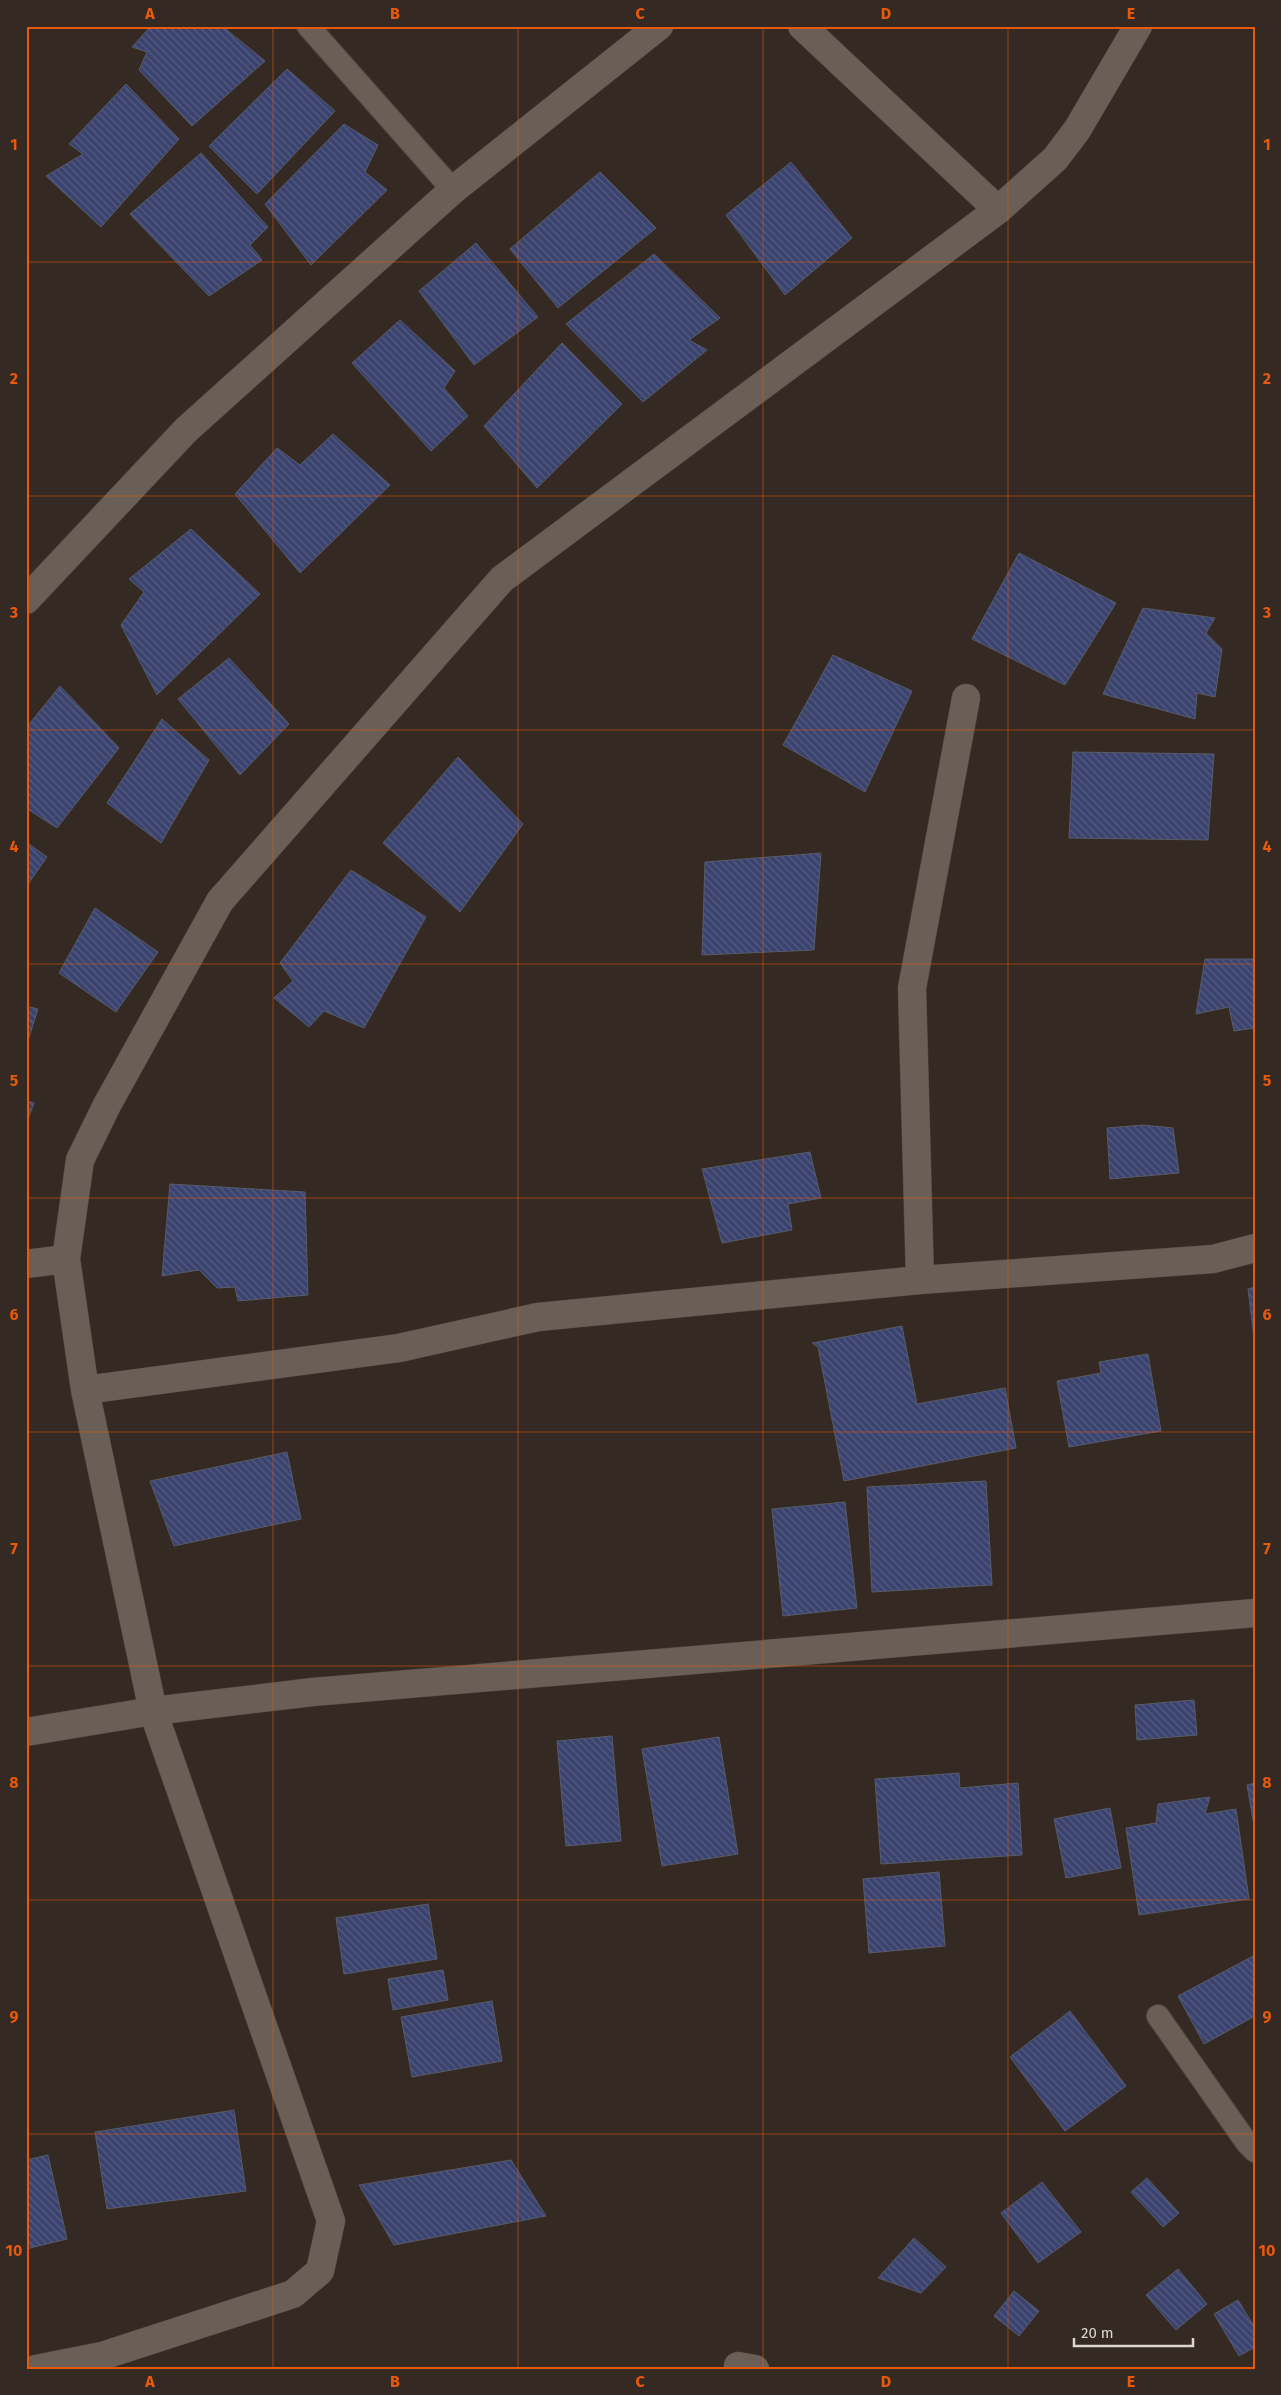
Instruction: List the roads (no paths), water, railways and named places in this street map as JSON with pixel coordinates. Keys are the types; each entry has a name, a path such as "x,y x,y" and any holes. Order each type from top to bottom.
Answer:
{"street":[{"path":"26,600 186,430 453,190 659,26"},
{"path":"802,26 998,210"},
{"path":"36,2369 102,2356 294,2294 320,2271 331,2221 153,1711 84,1390 66,1259 80,1160 107,1104 220,901 502,580 998,210 1055,159 1072,137 1138,26"},
{"path":"920,1280 912,988 966,698"},
{"path":"84,1390 399,1348 538,1317 920,1280 1213,1259 1255,1248"},
{"path":"26,1264 66,1259"},
{"path":"26,1732 153,1711 313,1692 1255,1613"}],"lane":[{"path":"308,26 453,190"},
{"path":"1158,2016 1247,2144 1255,2151"}]}
